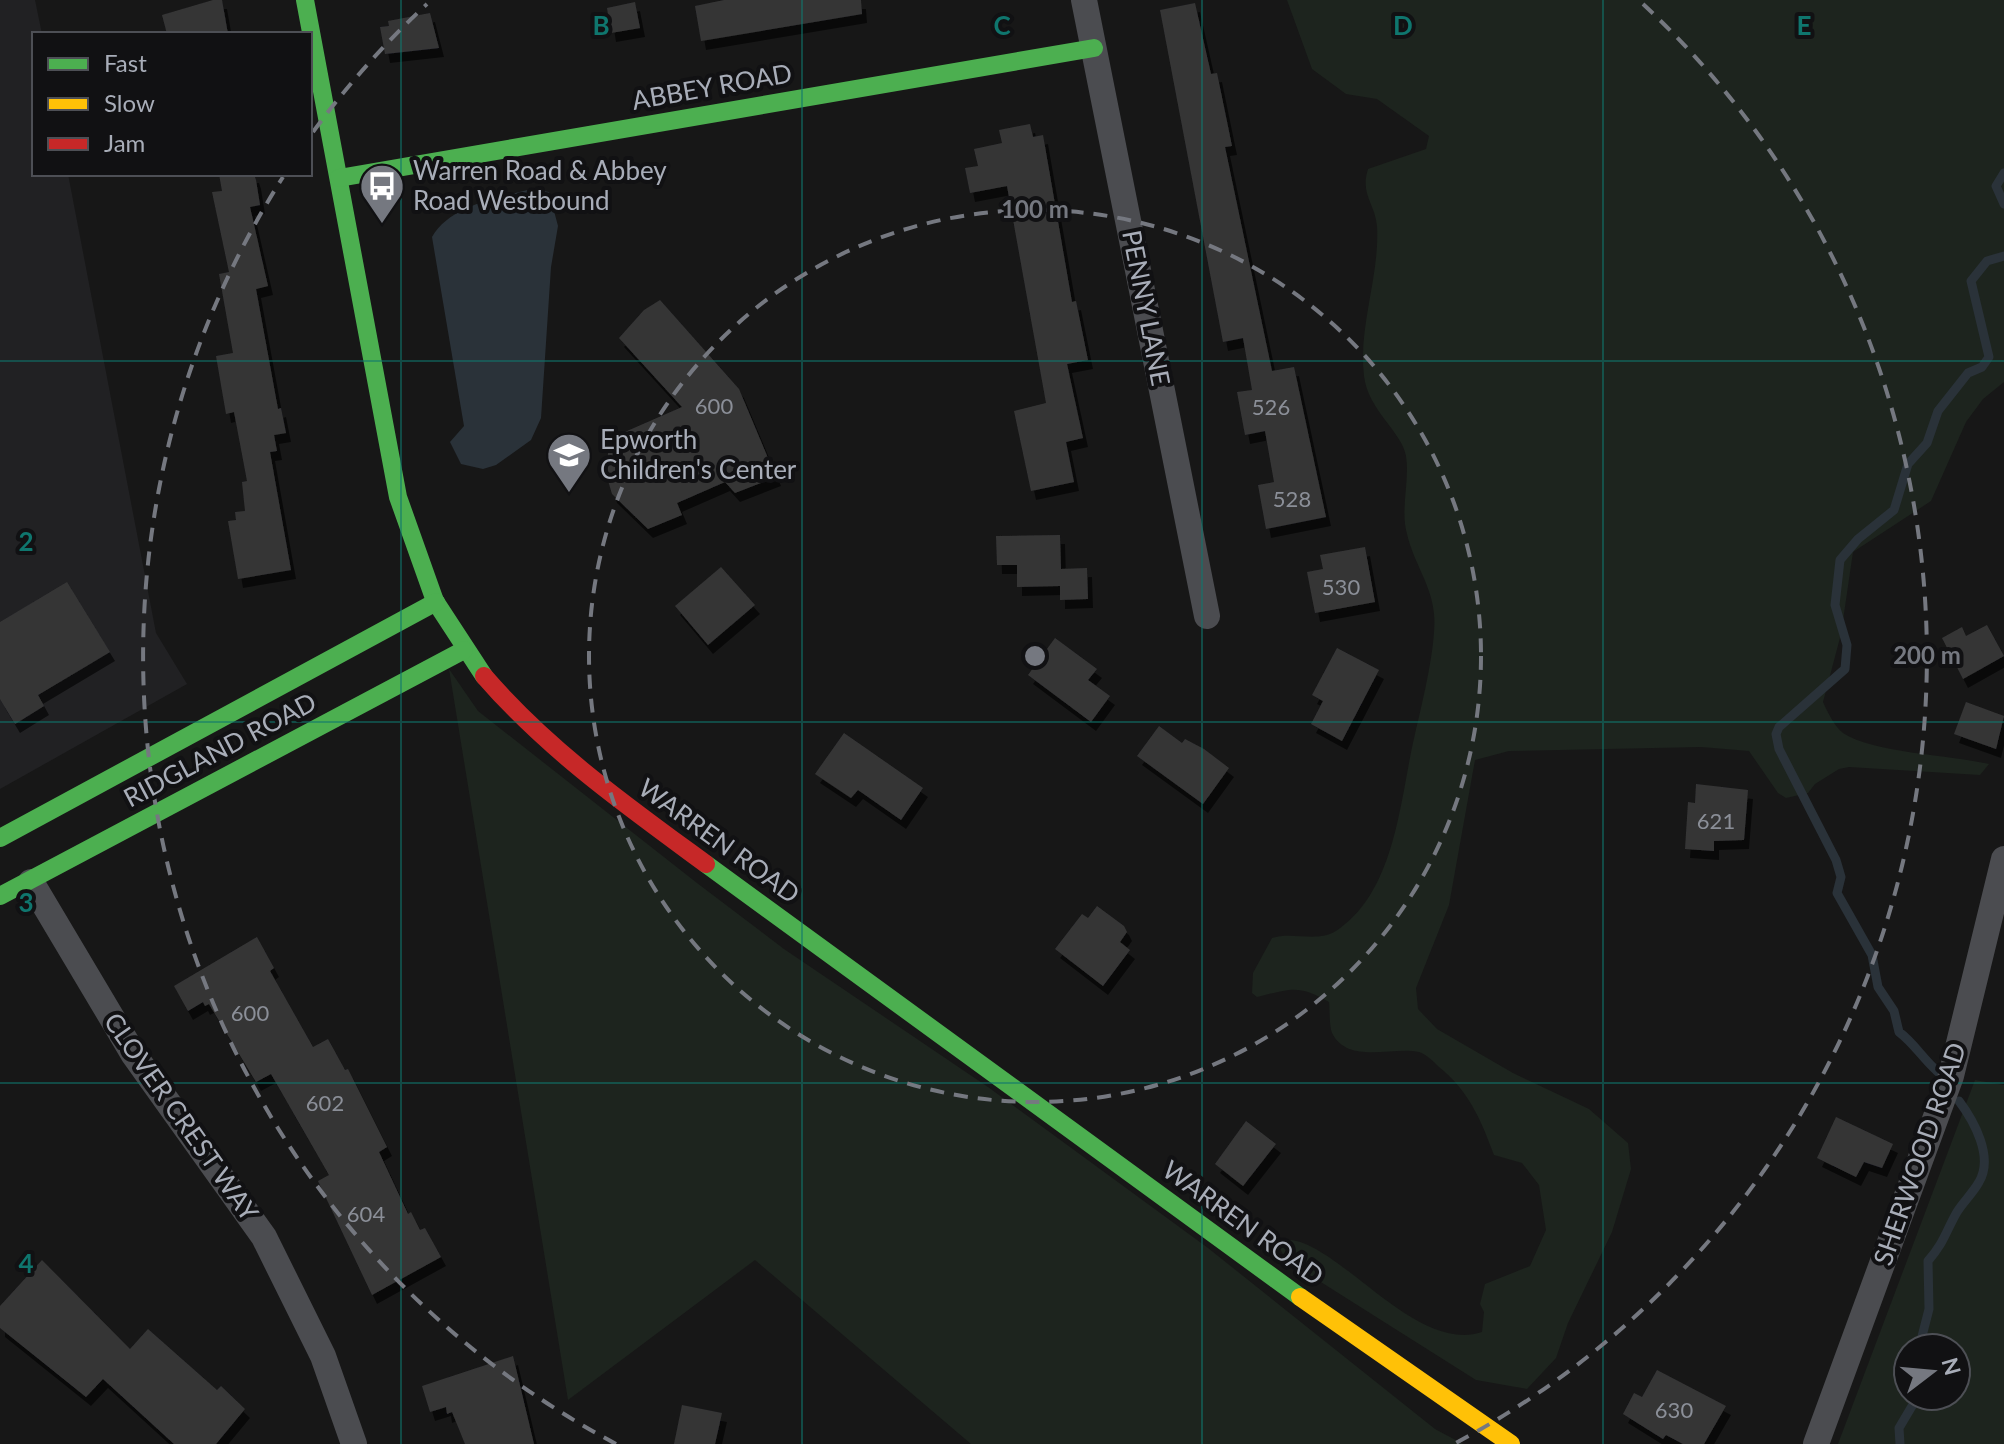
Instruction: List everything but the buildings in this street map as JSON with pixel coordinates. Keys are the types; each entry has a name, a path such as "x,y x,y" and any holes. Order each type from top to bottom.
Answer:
{"street":[{"name":"WARREN ROAD","path":"305,0 311,32"},
{"name":"PENNY LANE","path":"1084,0 1207,616"},
{"name":"WARREN ROAD","path":"312,37 390,460 408,534 436,602 464,650 514,713 588,778 1373,1350 1511,1444"},
{"name":"ABBEY ROAD","path":"339,178 1094,48"},
{"name":"RIDGLAND ROAD","path":"0,838 436,602"},
{"name":"RIDGLAND ROAD","path":"0,896 464,650"},
{"name":"SHERWOOD ROAD","path":"1816,1444 1951,1076 2004,859"},
{"name":"CLOVER CREST WAY","path":"31,882 134,1055 264,1237 323,1356 354,1444"}],"shaded area":[{"path":"0,0 35,0 42,32 32,32 32,176 68,176 156,633 187,684 0,789"},
{"path":"1287,0 2004,0 2004,382 1983,399 1966,422 1931,501 1853,552 1841,634 1823,702 1840,730 1856,740 1892,749 1989,764 1980,775 1849,767 1839,769 1815,784 1808,793 1786,798 1778,793 1749,751 1701,747 1509,751 1475,760 1449,905 1416,988 1418,1009 1437,1029 1513,1073 1589,1109 1628,1143 1631,1169 1612,1232 1568,1323 1556,1358 1527,1389 1476,1380 1286,1260 1276,1241 1297,1241 1320,1251 1399,1309 1427,1326 1455,1334 1482,1332 1484,1312 1480,1304 1485,1284 1530,1266 1546,1230 1539,1185 1522,1163 1494,1155 1466,1096 1430,1058 1419,1052 1349,1049 1339,1043 1332,1033 1329,1002 1309,992 1287,990 1257,997 1252,993 1253,973 1272,938 1313,937 1336,931 1356,914 1372,892 1393,841 1428,674 1434,626 1430,593 1405,524 1406,456 1367,388 1363,357 1377,245 1376,218 1366,186 1368,169 1426,149 1429,136 1377,99 1346,94 1312,69"},
{"path":"532,189 549,192 558,226 551,267 541,418 531,440 496,465 483,469 461,464 450,442 464,426 432,237 440,226 463,210"},
{"path":"449,669 478,711 697,883 784,949 988,1087 1208,1248 1435,1429 1463,1444 971,1444 755,1260 568,1400"},
{"path":"1975,1080 2004,1085 2004,1444 1838,1444"}],"waterway":[{"path":"2004,173 1996,186 2004,204"},
{"path":"1938,1072 1899,1032 1894,1011 1878,987 1872,955 1837,893 1841,877 1836,860 1779,749 1776,734 1779,727 1845,669 1847,645 1835,605 1840,560 1858,539 1894,510 1908,464 1927,443 1938,411 1968,373 1982,367 1989,357 1971,281 1987,261 2004,256"},
{"path":"1923,1332 1929,1309 1928,1261 1983,1172 1980,1140 1959,1101"},
{"path":"1900,1444 1899,1428 1908,1412"}],"traffic: fast":[{"path":"305,0 311,32"},
{"path":"312,37 398,497 435,601 484,676"},
{"path":"339,178 1094,48"},
{"path":"0,838 436,602"},
{"path":"0,896 464,650"},
{"path":"706,864 1300,1297"}],"traffic: slow":[{"path":"1300,1297 1511,1444"}],"traffic: jam":[{"path":"484,676 562,753 706,864"}],"place":[{"name":"Warren Road & Abbey Road Westbound","path":"382,225"},
{"name":"Epworth Children's Center","path":"569,494"}]}
